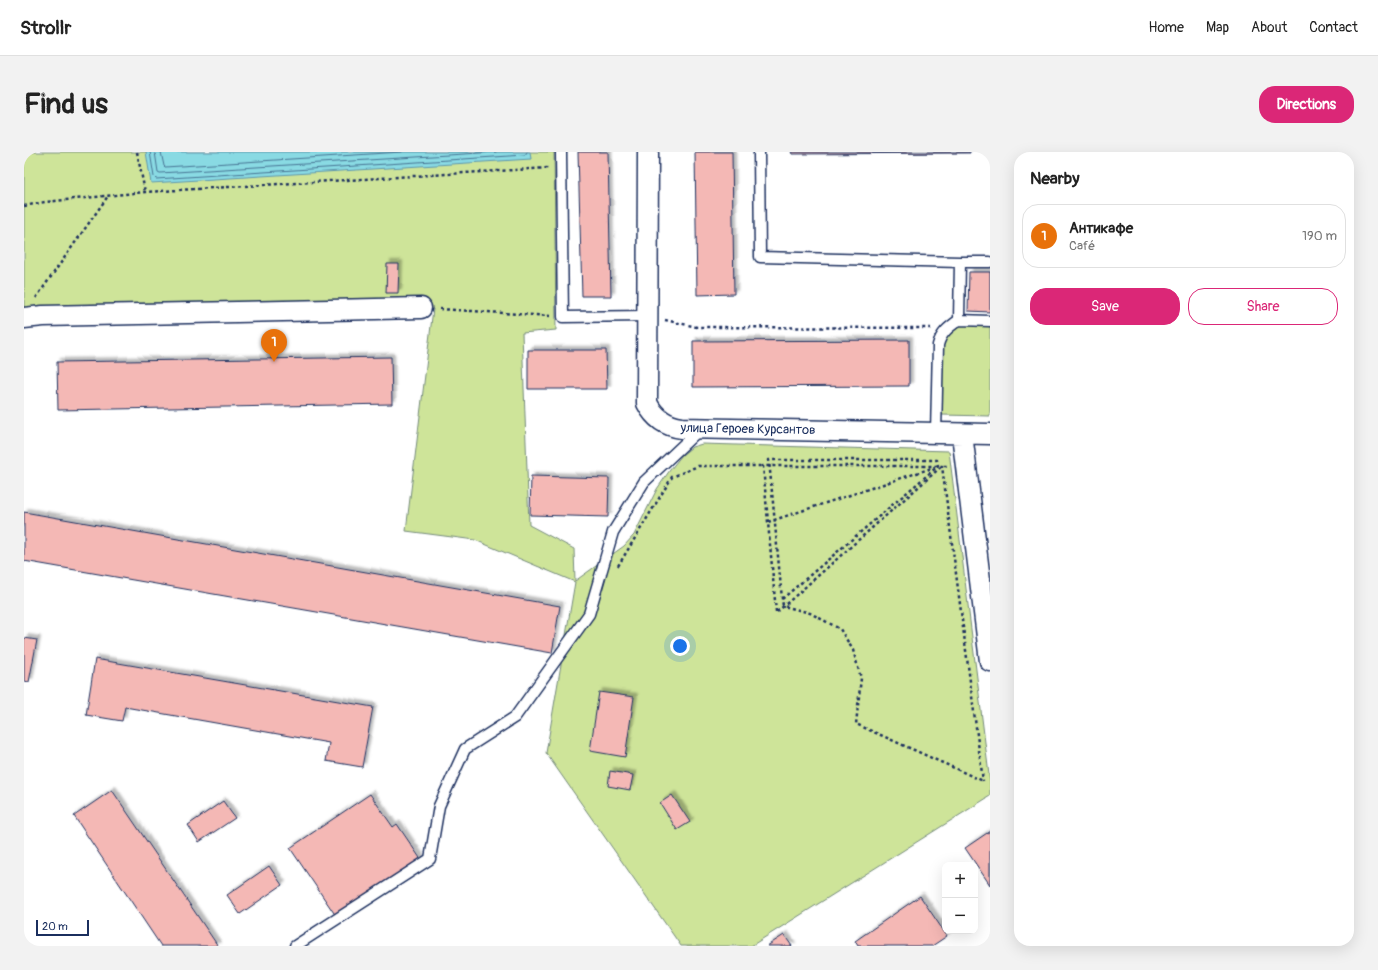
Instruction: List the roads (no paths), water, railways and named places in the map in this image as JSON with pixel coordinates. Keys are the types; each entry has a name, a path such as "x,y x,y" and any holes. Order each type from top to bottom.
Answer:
{"street":[{"name":"улица Героев Курсантов","path":"648,152 647,403 655,416 666,424 674,427 990,434"},
{"path":"28,310 51,316 421,308"},
{"path":"962,434 990,661"}],"lane":[{"path":"561,152 563,317 647,316"},
{"path":"759,152 760,257 990,262"},
{"path":"959,320 960,262"},
{"path":"936,433 938,345 940,337 948,328 959,320 990,321"},
{"path":"295,946 430,859 439,806 465,749 515,718 590,614 613,532 644,482 700,428"}],"water":[{"path":"146,152 530,152 531,159 151,183"}],"place":[{"name":"Антикафе","path":"274,362"}]}
